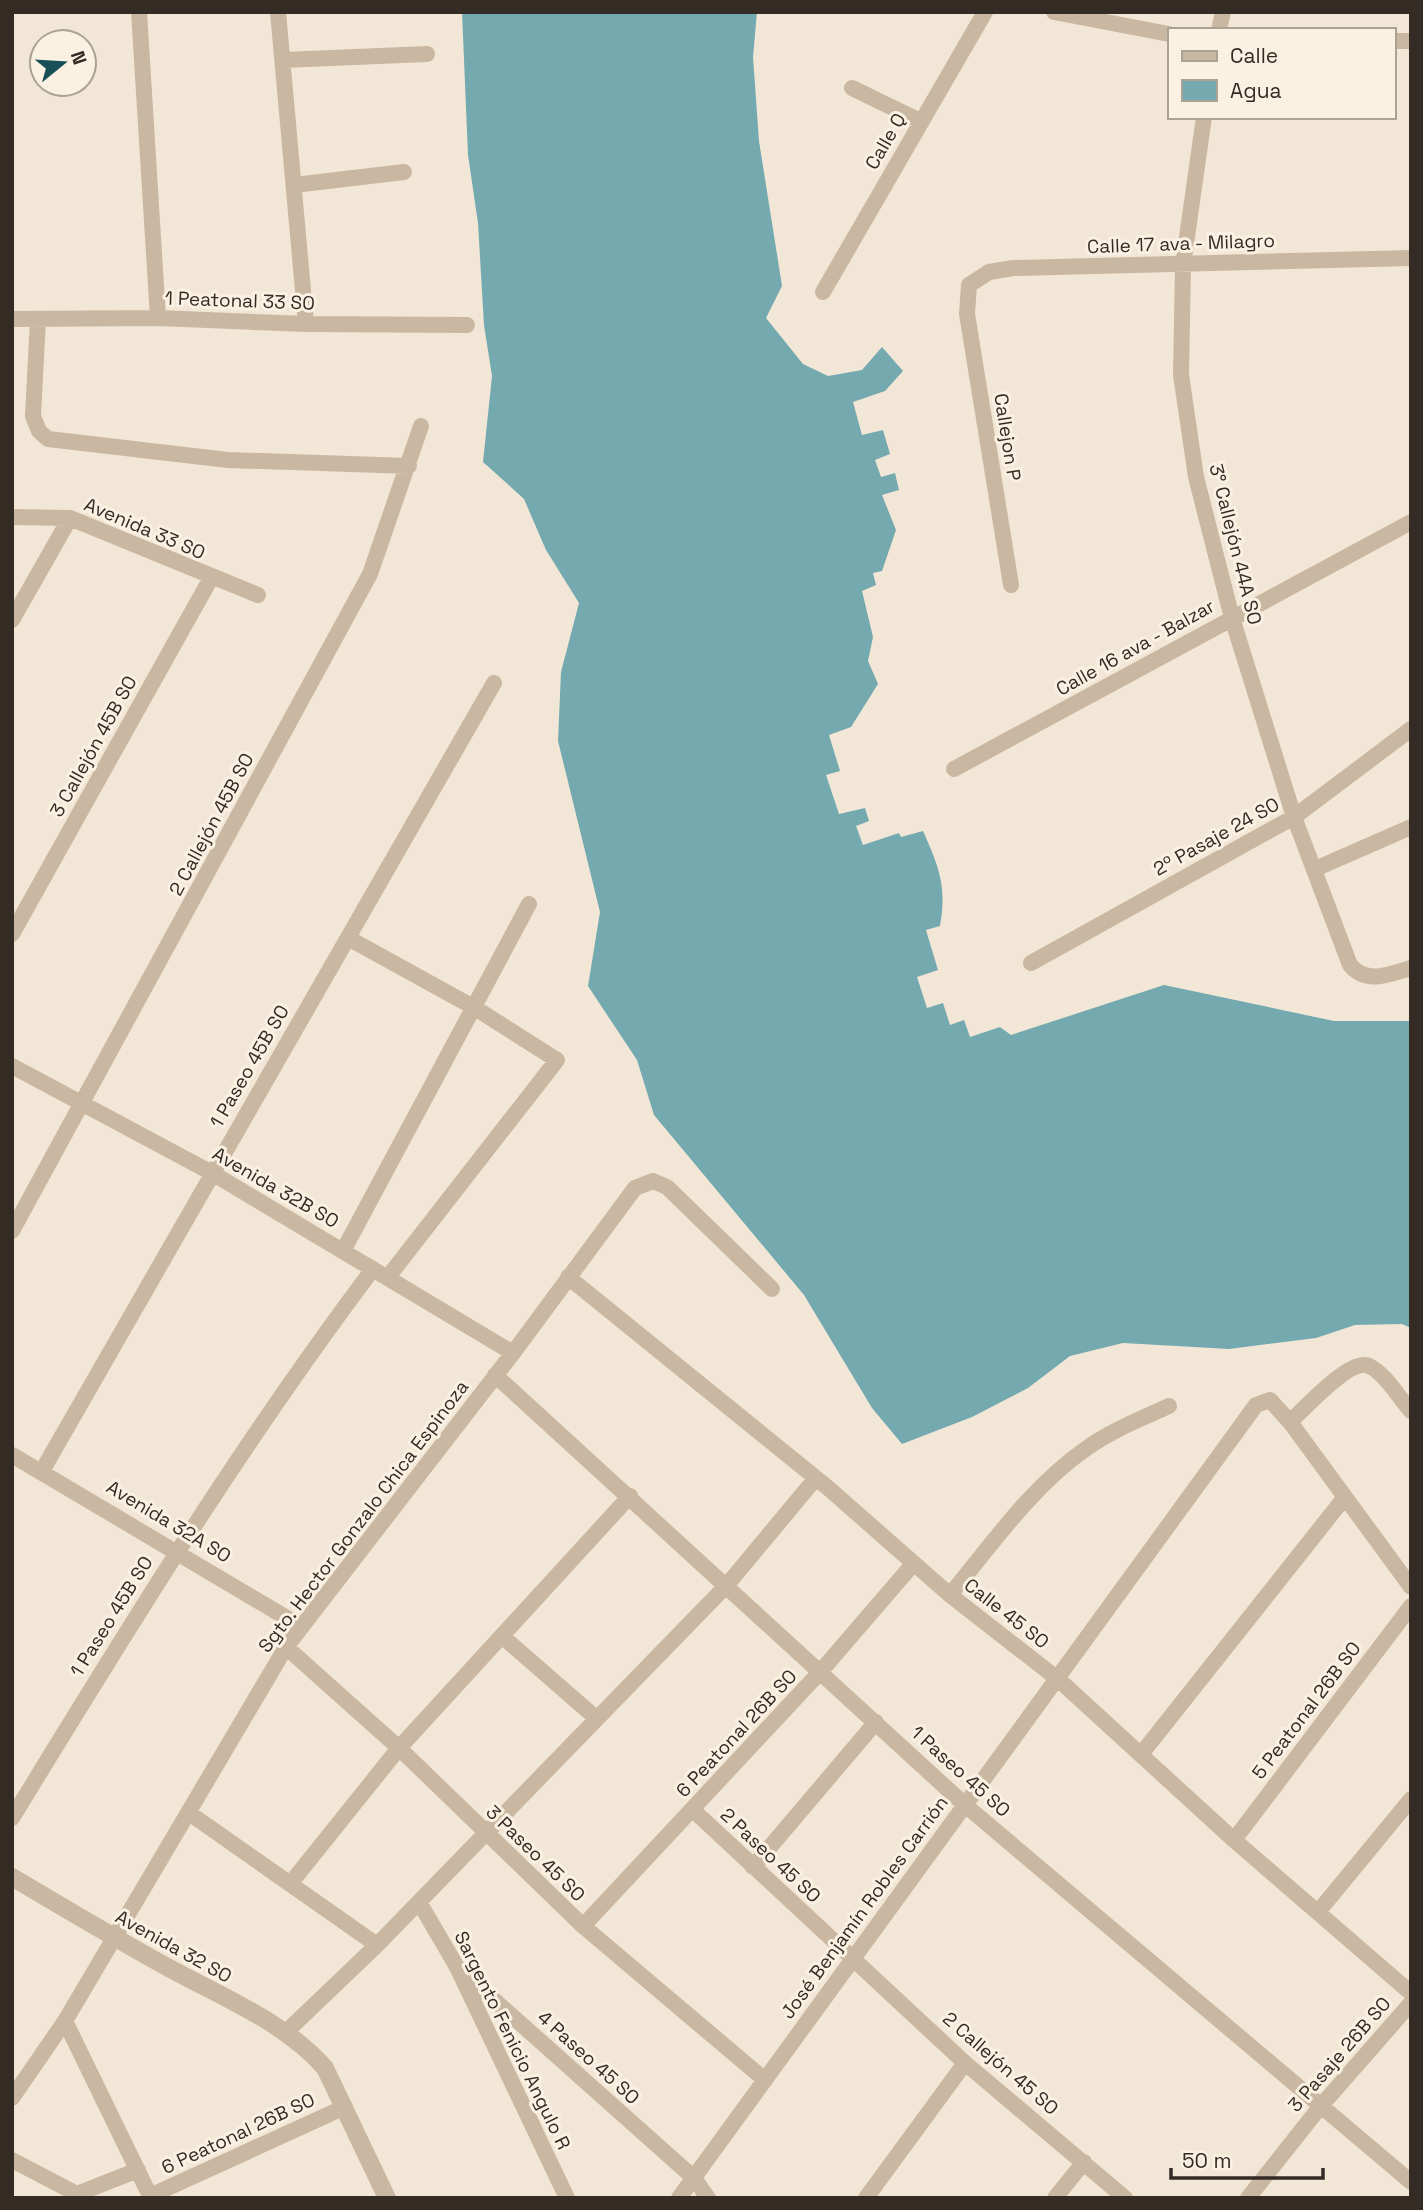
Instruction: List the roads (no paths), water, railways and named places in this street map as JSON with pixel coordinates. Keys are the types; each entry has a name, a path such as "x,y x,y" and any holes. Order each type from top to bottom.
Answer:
{"street":[{"path":"139,12 158,318"},
{"path":"278,12 306,324"},
{"name":"Calle Q","path":"823,292 985,12"},
{"path":"1054,12 1168,34"},
{"path":"283,60 427,54"},
{"path":"852,88 920,121"},
{"name":"3° Callejón 44A SO","path":"1204,119 1183,265 1181,375 1196,477 1232,618 1294,817 1350,965 1363,977 1373,978 1411,968"},
{"path":"293,185 404,172"},
{"name":"Calle 17 ava - Milagro","path":"966,296 969,285 977,277 999,270 1411,258"},
{"name":"Callejon P","path":"966,296 1011,585"},
{"name":"1 Peatonal 33 SO","path":"12,319 158,318 306,324 467,325"},
{"path":"38,319 33,416 39,431 48,439 228,460 409,466"},
{"name":"2 Callejón 45B SO","path":"12,1231 83,1106 370,574 421,426"},
{"name":"Avenida 33 SO","path":"12,517 70,518 258,595"},
{"path":"12,620 70,518"},
{"name":"Calle 16 ava - Balzar","path":"954,769 1411,522"},
{"name":"3 Callejón 45B SO","path":"12,934 211,578"},
{"name":"1 Paseo 45B SO","path":"42,1471 494,683"},
{"name":"2º Pasaje 24 SO","path":"1031,963 1294,817 1411,729"},
{"path":"1315,869 1411,827"},
{"path":"343,1251 529,904"},
{"path":"348,938 475,1008 557,1060 388,1277"},
{"name":"Avenida 32B SO","path":"12,1066 212,1172 513,1353"},
{"name":"Sgto. Hector Gonzalo Chica Espinoza","path":"12,2098 65,2021 286,1647 513,1353 635,1188 647,1182 661,1183 772,1289"},
{"name":"1 Paseo 45B SO","path":"12,1818 176,1550 291,1378 373,1269"},
{"name":"Calle 45 SO","path":"568,1277 817,1478 950,1595 1059,1680 1234,1840 1411,1993"},
{"path":"1411,1411 1371,1367 1361,1364 1345,1371 1290,1422 1411,1587"},
{"name":"1 Paseo 45 SO","path":"495,1375 965,1805 1411,2182"},
{"name":"José Benjamín Robles Carrión","path":"679,2198 851,1958 1059,1680 1256,1405 1270,1400 1290,1422"},
{"path":"950,1595 1031,1497 1063,1468 1108,1434 1168,1406"},
{"name":"Avenida 32A SO","path":"15,1461 42,1471 302,1627"},
{"path":"286,2032 486,1835 726,1586 817,1478"},
{"path":"290,1884 399,1748 630,1496"},
{"path":"1142,1754 1345,1497"},
{"name":"6 Peatonal 26B SO","path":"583,1926 821,1671 914,1563"},
{"name":"5 Peatonal 26B SO","path":"1234,1840 1411,1606"},
{"path":"503,1637 596,1718"},
{"name":"3 Paseo 45 SO","path":"286,1647 399,1748 583,1926 765,2080"},
{"path":"753,1867 876,1722"},
{"path":"1318,1912 1411,1799"},
{"name":"2 Paseo 45 SO","path":"693,1811 851,1958"},
{"path":"190,1813 377,1945"},
{"name":"Avenida 32 SO","path":"12,1877 114,1938 286,2032 313,2055 325,2068 387,2198"},
{"name":"Sargento Fenicio Angulo R","path":"419,1902 457,1967 567,2198"},
{"name":"2 Callejón 45 SO","path":"851,1958 965,2063 1125,2198"},
{"name":"4 Paseo 45 SO","path":"457,1967 694,2178 708,2198"},
{"name":"3 Pasaje 26B SO","path":"1248,2198 1320,2106 1411,2003"},
{"path":"65,2021 150,2197"},
{"path":"866,2198 965,2063"},
{"name":"6 Peatonal 26B SO","path":"150,2197 345,2107"},
{"path":"12,2160 77,2196 138,2170"},
{"path":"1055,2198 1084,2162"}],"water":[{"path":"462,12 757,12 753,57 759,141 782,286 766,318 803,364 828,376 862,370 882,347 903,371 885,391 853,402 862,435 883,430 890,454 875,460 881,477 895,473 899,490 882,495 896,530 882,571 873,573 876,585 862,591 873,637 868,661 878,684 851,727 829,735 840,771 826,775 839,814 865,808 869,821 856,826 863,845 899,833 901,837 923,831 929,844 940,877 943,899 940,926 926,930 938,970 917,977 927,1008 943,1003 950,1025 964,1020 970,1037 1000,1027 1011,1035 1164,985 1334,1021 1411,1021 1411,1328 1402,1324 1355,1325 1316,1338 1229,1349 1123,1343 1070,1356 1028,1388 972,1417 902,1444 872,1408 804,1295 654,1115 637,1060 588,986 600,912 558,741 561,672 579,603 546,550 524,499 483,462 492,376 484,325 478,223 468,155"}]}
